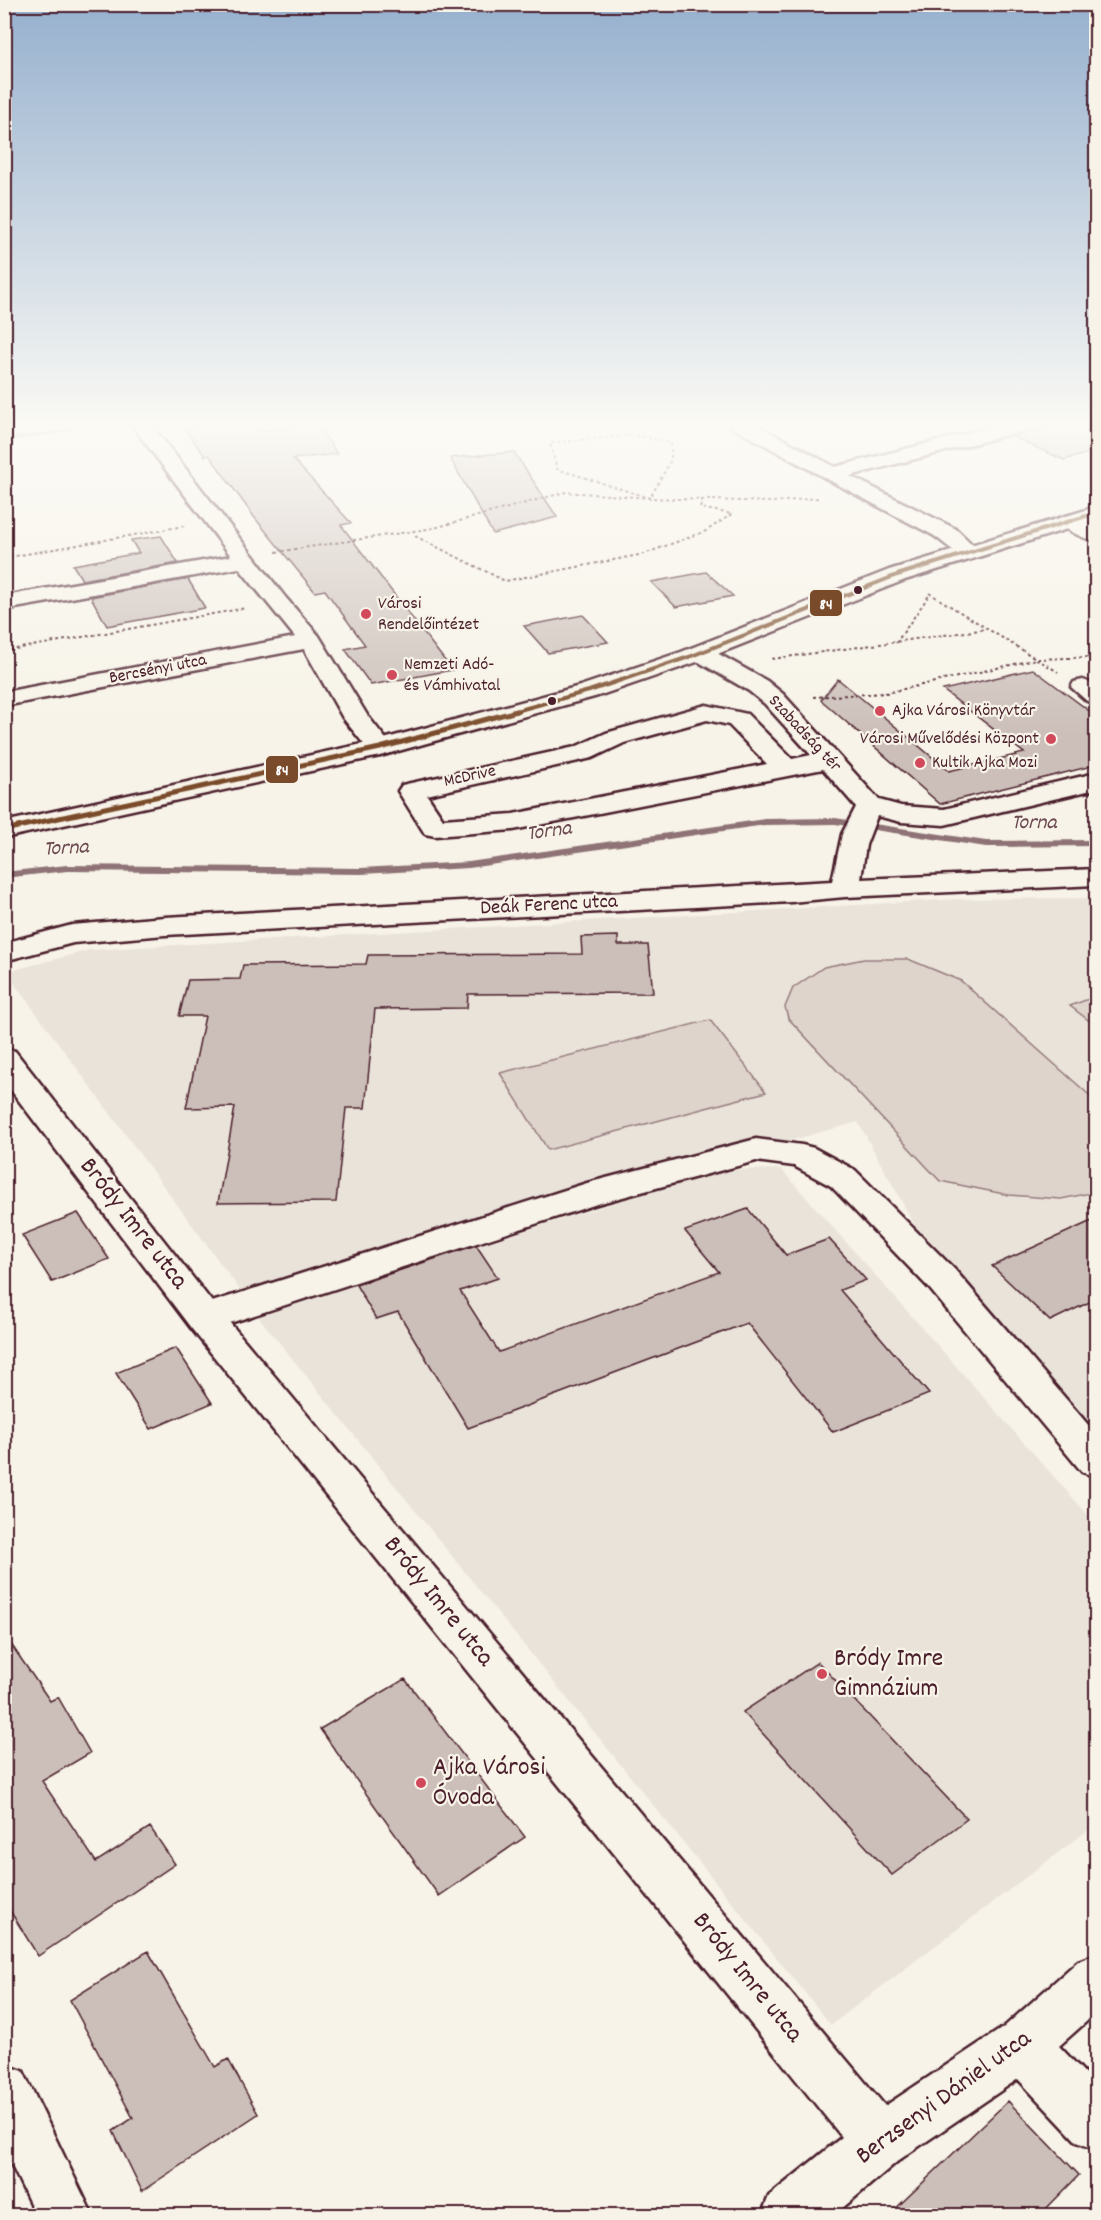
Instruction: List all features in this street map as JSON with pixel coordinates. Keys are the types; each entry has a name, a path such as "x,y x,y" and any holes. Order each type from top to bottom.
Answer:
{"street":[{"path":"220,528 277,602 311,641 356,718 380,748"},
{"path":"935,528 948,534 968,552"},
{"path":"4,830 380,748 589,691 706,656 897,575 1048,528"},
{"path":"1082,528 1096,535"},
{"path":"4,603 243,558"},
{"name":"Bercsényi utca","path":"4,699 311,641"},
{"name":"Szabadság tér","path":"706,656 758,686 774,699 828,760 867,809"},
{"name":"McDrive","path":"706,712 738,719 786,768 513,822 435,828 411,791 583,753 615,738 706,712"},
{"path":"786,768 828,760"},
{"path":"844,888 855,839 867,809 944,817 1096,781"},
{"name":"Deák Ferenc utca","path":"4,952 72,934 165,926 790,893 844,888 1096,877"},
{"name":"Bródy Imre utca","path":"4,1058 204,1318 880,2140"},
{"path":"204,1318 587,1195 756,1150 802,1156 843,1178 942,1279 1096,1461"},
{"name":"Berzsenyi Dániel utca","path":"789,2216 880,2140 1022,2045 1096,1979"},
{"path":"1022,2045 1096,2123"},
{"path":"4,2090 65,2216"}],"path":[{"path":"4,558 177,528"},
{"path":"243,558 435,528"},
{"path":"415,536 505,581 644,555 711,528"},
{"path":"897,575 1090,692"},
{"path":"896,643 930,594"},
{"path":"4,651 277,602"},
{"path":"706,656 764,660 896,643 987,628"},
{"path":"774,699 886,693 1037,659 1096,657"}],"shaded area":[{"path":"1096,898 1096,1440 924,1242 858,1122 240,1290 6,972 90,950 958,899"},
{"path":"864,959 908,959 961,981 1096,1101 1096,1192 1061,1199 1009,1195 940,1181 788,1018 785,1007 793,988 824,967"},
{"path":"1096,996 1096,1026 1070,1006"},
{"path":"710,1020 766,1092 548,1150 500,1073"},
{"name":"Bródy Imre Gimnázium","path":"781,1169 1096,1524 1096,1824 831,2025 257,1315 718,1170"}],"building":[{"name":"Városi Rendelőintézet","path":"263,528 343,528 452,670 371,685 345,649 365,645 325,590 315,592"},
{"path":"489,528 517,528 493,534"},
{"path":"161,536 178,563 82,580 73,565 139,553 131,540"},
{"path":"706,572 733,596 676,607 651,582"},
{"path":"188,579 205,608 107,626 91,597"},
{"path":"583,615 608,642 548,653 524,626"},
{"name":"Városi Művelődési Központ","path":"1033,669 1096,716 1096,765 940,804 821,700 838,679 949,771 1024,753 943,690"},
{"path":"618,936 618,945 648,945 653,993 468,994 467,1008 375,1009 365,1108 346,1108 336,1202 218,1203 235,1107 186,1108 205,1016 179,1016 188,980 240,979 243,965 366,964 368,955 582,954 581,937"},
{"path":"748,1209 786,1255 829,1239 866,1280 840,1290 929,1394 833,1432 747,1323 468,1428 398,1312 376,1319 356,1285 476,1245 498,1278 460,1291 499,1352 719,1272 685,1231"},
{"path":"78,1213 109,1259 52,1282 22,1235"},
{"path":"1096,1219 1096,1299 1050,1321 992,1266"},
{"path":"176,1348 212,1403 151,1429 116,1373"},
{"path":"4,1634 50,1701 58,1697 90,1753 42,1781 96,1862 150,1827 175,1864 38,1956 4,1901"},
{"path":"818,1662 967,1819 892,1875 743,1712"},
{"name":"Ajka Városi Óvoda","path":"405,1679 525,1837 439,1896 320,1729"},
{"path":"148,1951 215,2067 228,2059 258,2114 142,2191 113,2131 133,2118 70,2000"},
{"path":"1008,2101 1079,2175 1039,2216 888,2216"}],"waterway":[{"name":"Torna","path":"4,875 67,868 361,871 469,865 765,822 835,821 986,844 1096,843"}],"transit line":[{"name":"84","path":"4,830 380,748 589,691 689,657 897,575 1049,528"}],"place":[{"name":"Városi Rendelőintézet","path":"366,614"},
{"name":"Nemzeti Adó- és Vámhivatal","path":"392,675"},
{"name":"Ajka Városi Könyvtár","path":"880,711"},
{"name":"Városi Művelődési Központ","path":"1051,739"},
{"name":"Kultik Ajka Mozi","path":"920,763"},
{"name":"Bródy Imre Gimnázium","path":"822,1674"},
{"name":"Ajka Városi Óvoda","path":"421,1783"}]}
